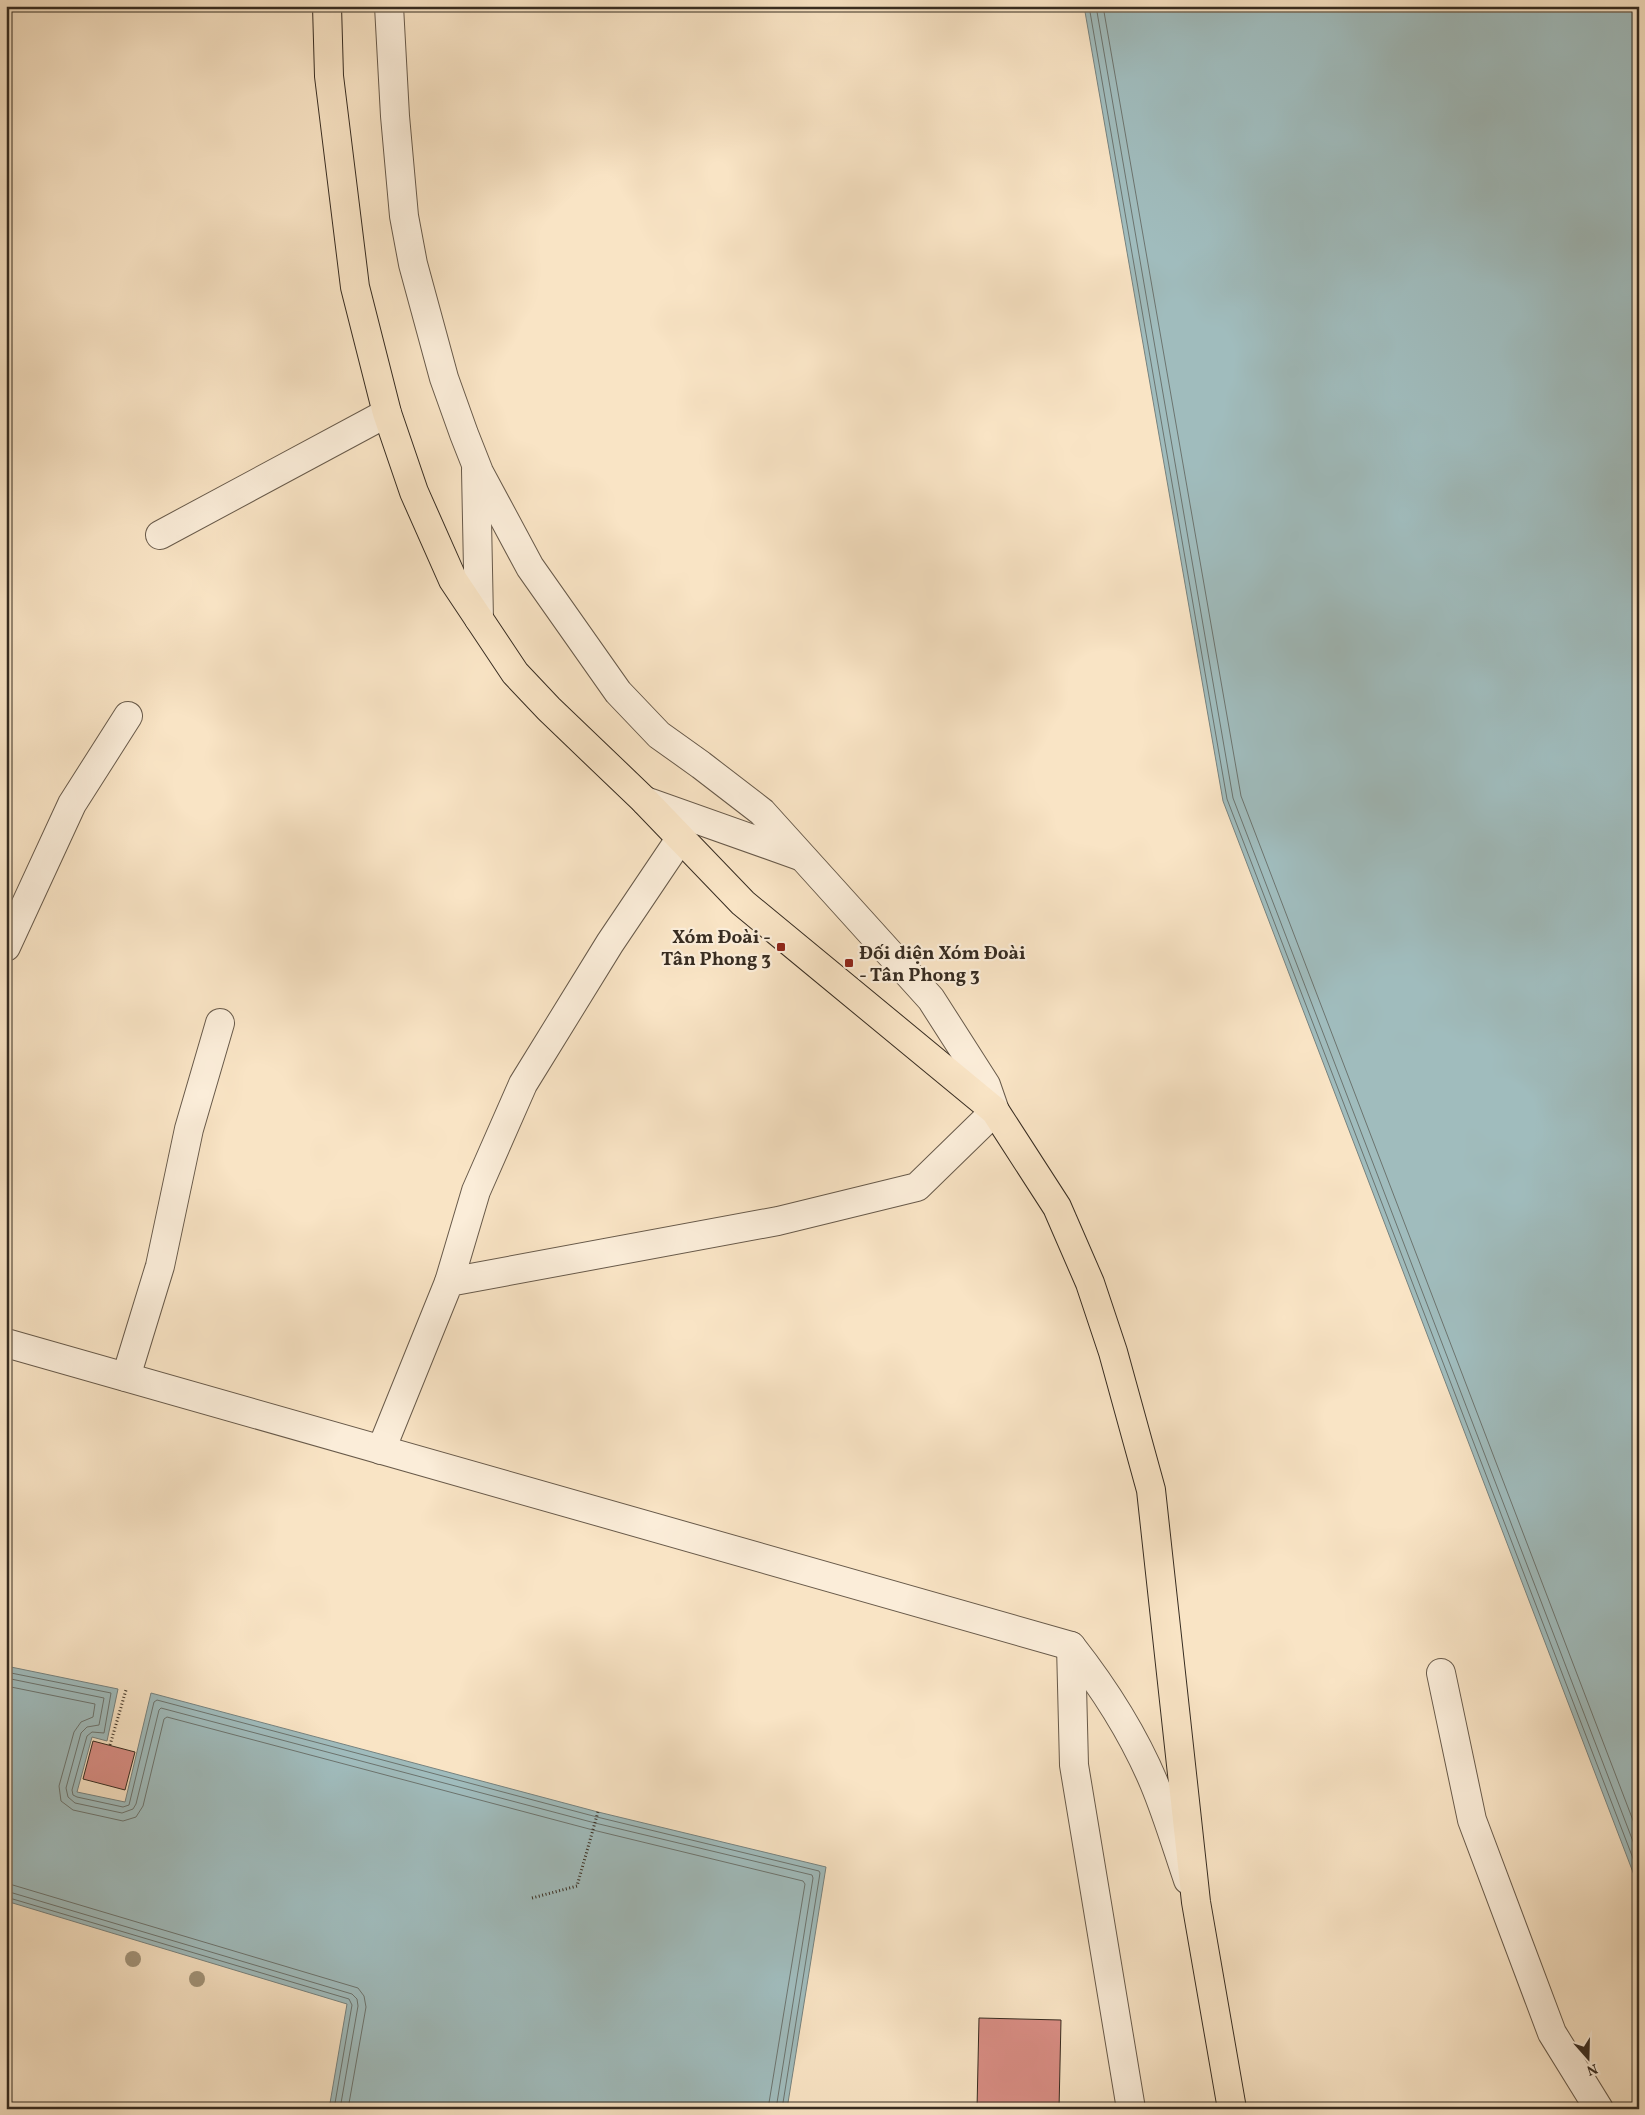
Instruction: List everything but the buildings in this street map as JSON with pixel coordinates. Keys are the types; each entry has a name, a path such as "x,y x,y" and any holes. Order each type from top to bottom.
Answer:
{"main road":[{"path":"327,6 329,76 355,287 387,413 414,492 453,580 516,673 549,709 645,801 743,903 995,1111 1057,1207 1090,1283 1113,1352 1151,1490 1196,1902 1232,2109"}],"street":[{"path":"389,6 395,116 404,216 413,264 444,378 475,464 530,567 618,692 659,735 762,812 931,998 986,1085 995,1111 917,1187 778,1221 450,1282"},
{"path":"160,535 387,413"},
{"path":"475,464 479,619"},
{"path":"6,947 72,804 128,716"},
{"path":"645,801 804,857"},
{"path":"381,1450 450,1282 476,1191 524,1084 610,943 680,839"},
{"path":"126,1377 160,1266 189,1129 220,1023"},
{"path":"6,1343 1071,1646 1100,1684 1132,1737 1154,1783 1196,1902"},
{"path":"1071,1646 1074,1765 1132,2109"},
{"path":"1441,1673 1472,1820 1552,2033 1599,2109"}],"path":[{"path":"110,1745 126,1690"},
{"path":"532,1898 577,1886 598,1812"},
{"path":"6,2108 14,2109"}],"water":[{"path":"1084,6 1639,6 1639,1888 1223,801"},
{"path":"6,1666 118,1689 107,1741 92,1737 77,1792 125,1802 151,1693 598,1812 826,1867 787,2109 329,2109 347,2004 6,1901"}],"place":[{"name":"Xóm Đoài - Tân Phong 3","path":"781,947"},
{"name":"Đối diện Xóm Đoài - Tân Phong 3","path":"849,963"}]}
